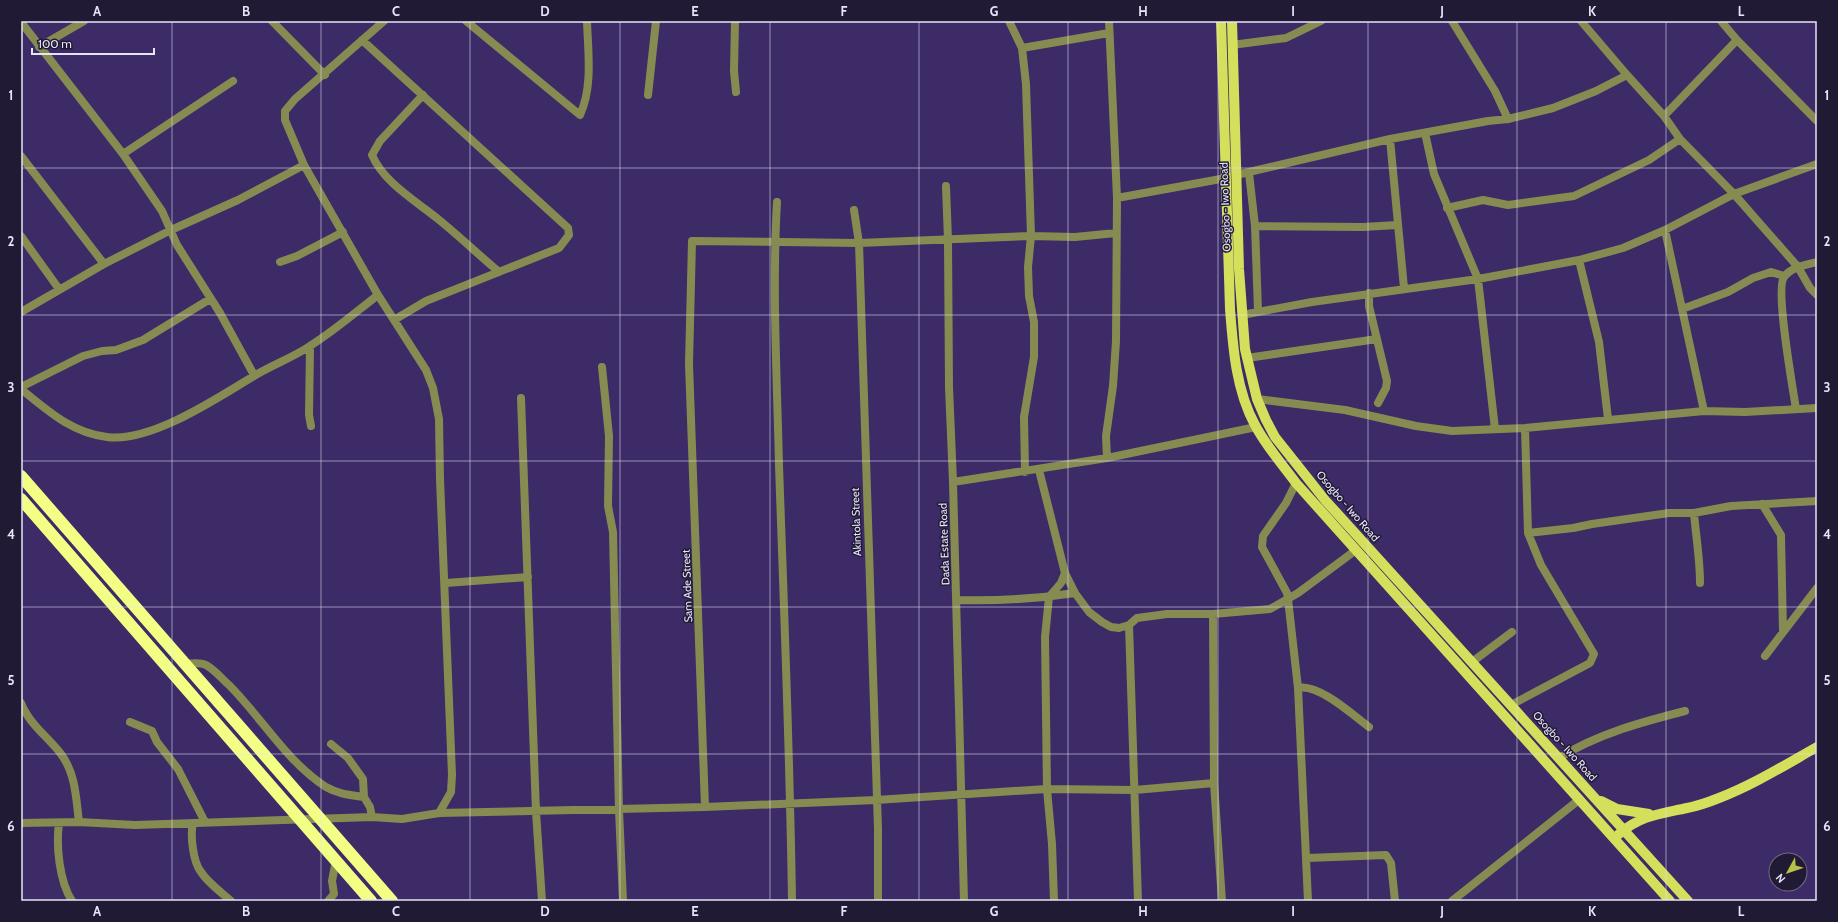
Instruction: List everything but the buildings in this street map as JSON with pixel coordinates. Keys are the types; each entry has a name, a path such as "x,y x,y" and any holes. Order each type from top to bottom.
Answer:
{"highway":[{"path":"21,476 392,901"},
{"path":"21,500 371,901"}],"main road":[{"name":"Osogbo - Iwo Road","path":"1221,21 1231,176 1242,315 1247,358 1257,399 1275,437 1301,470 1688,901"},
{"name":"Osogbo - Iwo Road","path":"1232,21 1230,309 1239,382 1249,414 1266,443 1296,483 1670,901"},
{"path":"1614,838 1641,819 1655,814 1689,808 1720,798 1756,781 1817,747"},
{"path":"1592,794 1608,805 1617,809 1639,814 1655,814"}],"street":[{"path":"39,47 84,21"},
{"path":"272,21 324,75"},
{"path":"384,21 295,99 286,111 285,120 304,166 378,295 426,370 433,388 438,411 446,583 452,775 451,792 439,813"},
{"path":"466,21 580,115 585,104 588,91 587,21"},
{"path":"648,95 656,21"},
{"path":"735,21 734,71 736,92"},
{"path":"1009,21 1022,48 1026,84 1031,236 1028,267 1029,296 1034,322 1034,357 1024,417 1026,472"},
{"path":"1107,458 1106,436 1113,386 1116,341 1117,198 1109,21"},
{"path":"1232,45 1286,38 1322,21"},
{"path":"1452,21 1495,91 1508,119"},
{"path":"1581,21 1664,116 1680,139 1734,194 1798,267 1810,288 1817,295"},
{"path":"1721,21 1737,40 1817,121"},
{"path":"21,22 123,154 162,211 177,245 220,313 254,376"},
{"path":"1022,48 1109,33"},
{"path":"362,40 568,228 570,236 559,248 426,301 394,320"},
{"path":"1664,116 1737,40"},
{"path":"1117,198 1249,173 1390,140 1488,121 1508,119 1552,108 1596,91 1627,75"},
{"path":"123,154 233,81"},
{"path":"423,95 380,141 372,156 375,163 407,196 439,220 499,272"},
{"path":"1425,133 1434,174 1478,279 1495,429"},
{"path":"1447,208 1483,200 1508,205 1574,196 1649,160 1680,139"},
{"path":"1390,140 1404,288"},
{"path":"21,156 104,264"},
{"path":"1242,315 1258,311 1404,288 1478,279 1579,260 1623,248 1665,230 1734,194 1817,164"},
{"path":"21,312 104,264 171,230 238,200 304,166"},
{"path":"1249,173 1255,226 1258,311"},
{"name":"Dada Estate Road","path":"946,186 949,387 953,482 964,901"},
{"path":"776,202 776,363 791,802 792,901"},
{"name":"Akintola Street","path":"854,210 859,243 878,829 878,901"},
{"path":"1255,226 1363,227 1397,225"},
{"path":"1665,230 1704,411"},
{"path":"280,262 297,256 343,232"},
{"path":"775,242 859,243 1031,236 1075,237 1116,233"},
{"path":"21,236 59,289"},
{"name":"Sam Ade Street","path":"705,807 689,364 692,241 775,242"},
{"path":"1579,260 1599,342 1608,419"},
{"path":"1796,409 1782,308 1782,285 1784,276 1798,267 1817,262"},
{"path":"1682,309 1728,292 1753,278 1771,272 1784,276"},
{"path":"1369,294 1369,306 1387,381 1386,388 1378,403"},
{"path":"210,299 143,340 116,350 102,351 83,356 21,388 69,426 91,434 109,438 150,431 191,413 254,376 310,347 378,295"},
{"path":"1247,358 1377,339"},
{"path":"310,347 309,415 311,426"},
{"path":"602,367 609,436 608,506 613,532 619,810 623,901"},
{"path":"521,398 536,812 542,901"},
{"path":"1257,399 1345,410 1416,426 1452,431 1524,428 1704,411 1745,412 1817,408"},
{"path":"953,482 1039,470 1107,458 1256,427"},
{"path":"1511,705 1590,663 1594,654 1541,565 1528,533 1524,428"},
{"path":"1039,470 1065,573 1075,593 1090,612 1111,627 1119,628 1128,625 1137,618 1167,614 1213,614 1270,609 1288,599 1356,550"},
{"path":"1296,483 1286,503 1261,541 1262,547 1287,593 1288,599 1298,688 1308,901"},
{"path":"1528,533 1669,514 1694,513 1731,506 1792,504 1817,501"},
{"path":"1762,504 1781,535 1783,632"},
{"path":"1694,513 1699,555 1700,583"},
{"path":"1054,901 1052,844 1047,789 1045,637 1049,597 1061,583 1065,573"},
{"path":"446,583 528,577"},
{"path":"1764,656 1817,588"},
{"path":"956,600 989,601 1049,597 1075,593"},
{"path":"1213,614 1214,783 1222,901"},
{"path":"1128,625 1138,901"},
{"path":"1472,662 1512,632"},
{"path":"185,664 205,664 218,675 240,696 278,742 304,769 327,787 342,794 364,797"},
{"path":"1298,688 1305,686 1326,696 1369,727"},
{"path":"21,703 37,728 61,753 69,766 74,780 79,822"},
{"path":"1559,758 1572,750 1636,724 1685,711"},
{"path":"130,722 152,731 157,742 178,769 205,822"},
{"path":"331,744 348,758 363,779 364,797 370,807 372,817"},
{"path":"21,823 79,822 135,825 372,817 402,819 439,813 705,807 791,802 876,800 1047,789 1135,790 1214,783"},
{"path":"1452,901 1580,799"},
{"path":"59,823 57,838 61,869 72,901"},
{"path":"193,823 191,832 200,872 231,901"},
{"path":"1307,858 1386,855 1391,863 1395,901"},
{"path":"328,901 334,894 332,881 336,860"}]}
